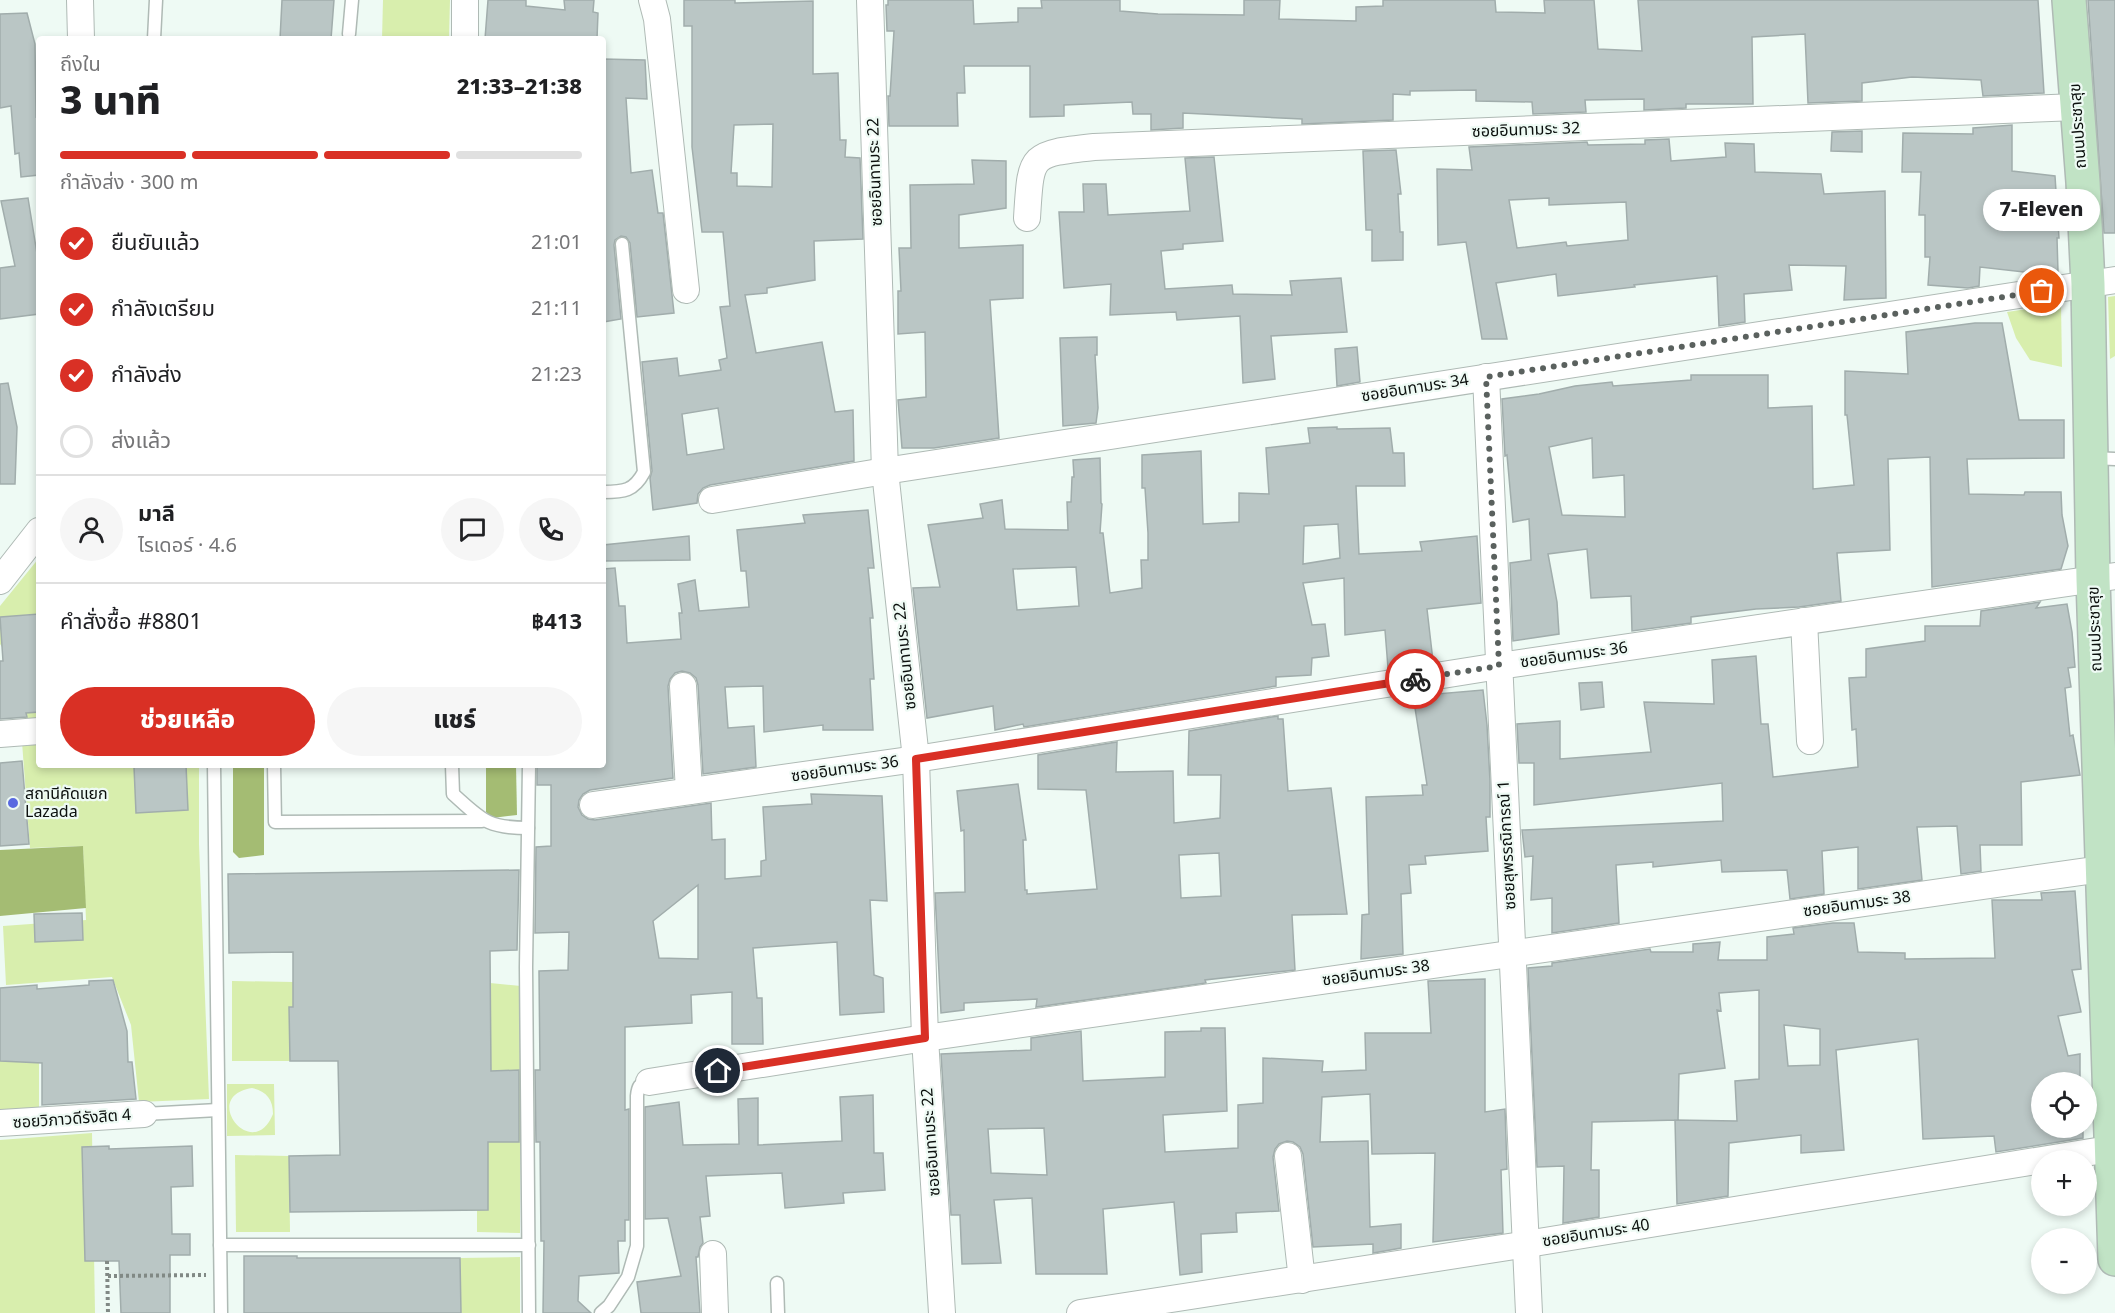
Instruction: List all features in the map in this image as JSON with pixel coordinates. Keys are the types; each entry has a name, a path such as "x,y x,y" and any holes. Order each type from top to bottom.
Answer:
{"street":[{"path":"80,0 81,36"},
{"path":"465,0 465,36"},
{"path":"652,0 657,19 686,290"},
{"name":"ซอยอินทามระ 22","path":"870,0 885,471 916,759 925,1038 942,1313"},
{"name":"ถนนประชาสุข","path":"2069,0 2077,107 2102,282 2104,578 2115,1259"},
{"name":"ซอยอินทามระ 32","path":"1027,218 1030,175 1039,158 1053,151 1118,146 2077,107"},
{"name":"ซอยอินทามระ 34","path":"712,500 885,471 2102,282"},
{"name":"ซอยสุพรรณิการณ์ 1","path":"1486,377 1529,1313"},
{"path":"0,581 36,535"},
{"name":"ซอยอินทามระ 36","path":"593,805 916,759 1499,666 2104,578"},
{"path":"1804,621 1810,741"},
{"path":"683,686 689,791"},
{"path":"0,734 36,730"},
{"name":"ซอยอินทามระ 38","path":"649,1082 925,1038 2109,868"},
{"name":"ซอยวิภาวดีรังสิต 4","path":"0,1124 144,1114"},
{"name":"ซอยอินทามระ 40","path":"1080,1313 1525,1245 2113,1149"},
{"path":"1288,1156 1302,1280"},
{"path":"713,1254 715,1313"}],"lane":[{"path":"154,36 156,0"},
{"path":"349,34 352,0"},
{"path":"606,492 629,489 638,483 644,472 622,244"},
{"path":"214,768 220,1313"},
{"path":"274,768 275,822 482,821"},
{"path":"452,768 453,794 482,821 497,827 528,828"},
{"path":"529,768 526,979 530,1313"},
{"path":"601,1313 609,1306 628,1277 637,1246 638,1087 649,1082"},
{"path":"144,1114 218,1110"},
{"path":"220,1245 529,1245"},
{"path":"777,1283 778,1313"}],"path":[{"path":"107,1261 108,1313"},
{"path":"108,1276 220,1275"}],"green space":[{"path":"383,0 450,0 449,36 382,36"},
{"path":"2115,296 2115,356 2110,359 2108,297"},
{"path":"2061,304 2062,367 2030,360 2016,338 2007,312"},
{"path":"36,562 36,725 24,726 29,687 0,644 0,606"},
{"path":"36,741 36,768 199,768 199,844 209,1099 139,1102 131,1025 112,977 6,985 3,926 86,920 83,846 30,848 22,742"},
{"path":"233,768 264,768 264,855 239,858 233,852"},
{"path":"486,768 516,768 517,815 492,818 486,812"},
{"path":"83,846 86,908 0,916 0,850"},
{"path":"232,981 293,982 293,1007 289,1007 290,1061 232,1061"},
{"path":"490,983 521,986 520,1233 477,1232 477,1210 488,1209"},
{"path":"0,1039 39,1039 39,1113 0,1116"},
{"path":"227,1084 274,1084 275,1135 227,1136","holes":["252,1088 257,1089 270,1100 273,1114 264,1128 254,1132 244,1130 235,1123 230,1113 230,1102 237,1093"]},
{"path":"92,1133 95,1313 0,1313 0,1140"},
{"path":"235,1155 289,1156 290,1232 236,1232"},
{"path":"520,1257 520,1313 461,1313 460,1258"}],"building":[{"path":"282,0 334,0 331,36 280,36"},
{"path":"488,0 526,0 526,6 565,10 564,0 594,0 593,12 598,13 597,36 485,36"},
{"path":"684,0 735,0 735,3 813,1 813,74 838,73 840,140 846,140 845,157 860,158 863,239 814,241 815,280 767,288 767,293 745,295 756,353 822,342 835,412 853,410 854,461 710,485 698,494 697,503 653,510 650,478 652,471 642,362 677,358 679,376 721,370 719,360 727,358 720,307 730,306 723,232 702,232 692,147 692,26 684,26","holes":["773,124 772,187 737,186 737,173 731,173 734,125","718,408 724,449 687,455 682,414"]},
{"path":"888,0 973,0 974,24 1018,22 1018,8 1042,8 1041,0 1120,0 1120,11 1244,15 1244,0 1280,0 1279,19 1356,21 1356,7 1383,6 1383,0 1495,0 1496,12 1545,13 1544,0 1594,0 1598,49 1642,51 1638,0 2038,0 2044,93 1983,96 1981,80 1912,77 1862,83 1862,101 1808,103 1805,34 1752,37 1753,104 1686,104 1686,108 1644,110 1644,99 1585,100 1586,112 1533,114 1532,102 1476,101 1476,90 1410,91 1410,95 1393,94 1393,120 1302,124 1302,119 1183,113 1183,128 1151,130 1151,114 1133,114 1132,102 1064,105 1064,116 1030,117 1030,66 964,66 965,93 957,93 958,126 889,126 888,96 890,96 894,31 887,31 886,5 888,5"},
{"path":"2088,0 2115,0 2115,233 2104,233"},
{"path":"27,13 35,44 36,175 21,177 19,153 15,154 11,106 0,108 0,14"},
{"path":"606,59 645,60 647,99 626,98 631,173 652,170 658,213 663,213 674,313 637,317 630,243 626,237 621,236 615,240 614,245 621,319 606,322"},
{"path":"2012,125 2012,171 2055,176 2059,238 2057,238 2058,272 2033,273 1980,267 1979,286 1968,288 1928,285 1930,257 1925,257 1925,215 1919,215 1921,172 1902,172 1903,133 1973,134 1973,128"},
{"path":"1862,131 1862,152 1831,151 1832,132"},
{"path":"1669,139 1671,161 1726,157 1725,143 1754,144 1755,172 1821,174 1824,194 1885,191 1886,298 1844,300 1846,266 1789,265 1792,290 1744,294 1745,322 1719,326 1717,276 1558,296 1556,274 1496,283 1507,339 1482,339 1466,242 1438,245 1437,169 1472,170 1469,147 1587,142 1588,145 1645,144 1645,140","holes":["1549,198 1549,205 1626,202 1628,240 1567,246 1566,242 1517,248 1509,200"]},
{"path":"1396,150 1401,194 1398,194 1400,232 1403,232 1403,260 1372,261 1372,230 1366,230 1363,151"},
{"path":"1214,157 1223,241 1183,244 1183,249 1161,251 1165,289 1232,285 1233,294 1292,295 1290,281 1341,278 1347,332 1271,336 1275,379 1243,383 1240,316 1177,320 1176,312 1110,315 1111,284 1064,288 1059,212 1084,212 1083,184 1106,184 1108,215 1190,211 1185,158"},
{"path":"972,160 1006,161 1006,208 959,215 959,248 1023,245 1023,298 990,300 999,438 934,448 902,448 898,400 926,397 925,332 898,334 898,291 901,291 899,248 911,248 910,185 974,184"},
{"path":"28,198 36,247 36,314 0,319 0,268 15,266 1,201"},
{"path":"1975,323 2002,323 2019,420 2064,420 2064,458 1967,459 1969,494 2024,495 2025,492 2061,492 2062,515 2068,546 2061,569 1932,587 1930,457 1888,459 1890,550 1837,553 1841,601 1691,617 1691,623 1632,631 1631,596 1591,598 1587,549 1548,554 1557,602 1559,634 1513,641 1510,563 1531,560 1529,519 1513,522 1507,455 1505,456 1502,399 1612,382 1613,386 1691,380 1691,375 1768,375 1768,408 1812,406 1813,489 1854,485 1847,415 1845,415 1845,371 1908,374 1906,332","holes":["1592,438 1593,478 1624,475 1625,517 1562,515 1549,447"]},
{"path":"1097,337 1097,355 1095,355 1098,408 1096,423 1063,426 1060,338"},
{"path":"1357,347 1360,382 1337,386 1335,349"},
{"path":"8,383 17,427 15,484 0,484 0,384"},
{"path":"1308,428 1390,428 1393,453 1404,453 1405,486 1356,486 1359,554 1422,551 1420,542 1477,536 1481,603 1427,609 1433,661 1388,668 1385,630 1345,635 1344,578 1303,583 1312,625 1325,624 1329,656 1312,658 1311,675 1276,677 1276,686 1024,727 1023,724 995,730 993,706 927,718 913,588 940,587 928,525 983,518 980,504 1002,500 1005,529 1068,530 1067,502 1071,502 1072,477 1074,477 1073,460 1100,458 1102,504 1100,533 1103,533 1110,593 1142,588 1141,560 1148,560 1148,533 1145,488 1142,488 1142,455 1201,451 1203,524 1239,522 1239,493 1269,494 1266,448 1310,443","holes":["1338,524 1340,558 1303,564 1304,526","1076,567 1079,606 1017,610 1013,569"]},
{"path":"868,510 874,568 868,568 873,618 870,618 874,679 870,679 873,730 823,730 823,725 764,732 763,686 725,687 728,728 754,726 756,767 703,774 698,685 696,678 682,671 675,673 668,686 673,778 590,790 583,794 578,807 582,815 595,820 711,803 712,840 725,839 725,879 761,876 761,861 766,860 763,807 812,804 811,794 882,796 887,901 870,900 874,975 883,978 884,1012 840,1015 837,942 753,948 757,998 762,998 763,1044 732,1044 732,992 691,995 692,1023 625,1027 625,1110 629,1109 629,1220 625,1220 625,1241 618,1241 619,1273 579,1276 578,1301 591,1313 543,1313 544,1241 541,1241 540,1142 536,1142 535,1070 540,1070 539,971 568,970 569,932 535,933 536,847 551,846 551,785 537,785 537,768 606,768 606,569 615,568 619,606 625,606 627,643 681,639 679,613 682,613 678,584 695,580 699,611 749,607 746,571 741,571 737,530 805,523 803,515","holes":["698,885 698,959 659,958 653,921"]},
{"path":"689,536 690,560 606,561 606,545"},
{"path":"2040,602 2036,608 2067,604 2075,667 2068,668 2071,687 2065,688 2070,736 2073,735 2080,775 2021,782 2022,845 1980,845 1981,871 1961,874 1957,826 1917,827 1922,880 1858,889 1858,847 1822,851 1824,894 1790,899 1787,870 1722,872 1721,860 1653,867 1653,862 1616,865 1619,923 1552,933 1552,898 1531,900 1533,856 1525,857 1522,830 1723,821 1722,783 1534,805 1534,763 1519,763 1517,724 1560,721 1560,759 1651,752 1644,702 1714,704 1712,660 1756,656 1761,724 1768,724 1773,777 1858,767 1856,729 1852,730 1849,678 1866,677 1866,649 1925,641 1925,626 1980,626 1981,611"},
{"path":"36,614 36,712 26,713 27,717 0,719 0,661 3,661 0,617"},
{"path":"1602,682 1604,707 1581,710 1579,683"},
{"path":"1483,690 1490,781 1490,817 1486,817 1488,851 1425,856 1426,864 1409,865 1411,893 1401,894 1403,954 1361,959 1362,915 1369,914 1366,797 1423,795 1422,785 1427,785 1413,695 1437,691 1437,694"},
{"path":"1278,716 1278,719 1283,719 1288,791 1331,788 1347,914 1292,915 1295,970 1205,980 1206,983 1036,1007 1037,999 964,1003 964,1010 941,1013 935,893 965,892 964,830 961,831 957,791 1018,784 1026,840 1023,840 1027,894 1097,889 1086,790 1038,789 1038,755 1117,742 1116,772 1173,771 1174,823 1220,818 1221,775 1188,775 1189,731","holes":["1219,853 1221,896 1181,898 1179,855"]},
{"name":"สถานีคัดแยก Lazada","path":"22,761 29,844 0,846 0,763"},
{"path":"134,768 186,768 188,810 136,813"},
{"path":"519,870 517,950 490,951 491,1071 519,1070 519,1142 488,1142 488,1210 290,1212 289,1156 340,1155 338,1061 290,1061 289,1007 293,1007 293,952 229,953 228,874"},
{"path":"2075,891 2081,969 2072,970 2081,1012 2058,1016 2068,1056 2080,1054 2080,1072 2031,1072 2031,1138 2083,1138 1996,1152 1994,1136 1923,1139 1918,1039 1836,1050 1844,1150 1801,1153 1801,1135 1729,1143 1728,1196 1677,1204 1675,1120 1592,1122 1591,1170 1599,1170 1599,1217 1563,1223 1564,1166 1537,1167 1528,968 1650,949 1651,952 1693,952 1693,944 1720,942 1718,960 1767,960 1767,937 1794,934 1793,928 1833,923 1854,923 1858,952 1905,953 1905,959 1995,958 1992,900 2042,900 2041,893","holes":["1759,990 1759,1079 1735,1081 1737,1121 1677,1120 1679,1074 1725,1068 1717,1010 1721,1011 1719,993","1784,1025 1820,1029 1820,1065 1788,1066"]},
{"path":"82,913 83,940 35,942 34,914"},
{"path":"1485,979 1485,1112 1505,1109 1507,1169 1501,1170 1503,1233 1433,1242 1435,1153 1372,1154 1370,1094 1322,1097 1320,1142 1368,1141 1370,1227 1401,1224 1401,1248 1373,1253 1373,1244 1313,1247 1303,1154 1300,1147 1287,1141 1279,1144 1273,1157 1279,1211 1236,1213 1237,1232 1201,1234 1202,1272 1180,1275 1174,1202 1103,1209 1107,1274 1036,1274 1032,1198 994,1200 1001,1263 962,1264 960,1215 951,1215 941,1054 1031,1050 1031,1038 1081,1031 1083,1081 1165,1077 1165,1032 1225,1028 1227,1111 1163,1115 1165,1152 1238,1148 1238,1105 1263,1103 1263,1058 1323,1061 1322,1072 1366,1070 1365,1033 1431,1033 1428,981","holes":["1044,1128 1047,1175 991,1173 988,1129"]},
{"path":"113,980 127,1031 128,1062 132,1062 136,1099 42,1105 42,1063 0,1061 0,988 37,985 37,989 89,985 89,981"},
{"path":"873,1095 874,1153 883,1153 885,1190 843,1193 844,1203 785,1208 782,1173 706,1176 710,1216 700,1217 703,1243 696,1257 700,1313 641,1313 637,1282 681,1276 668,1218 645,1219 645,1107 679,1102 683,1145 739,1144 738,1099 758,1098 758,1145 842,1141 840,1097"},
{"path":"109,1146 109,1149 192,1146 193,1186 171,1187 172,1234 190,1234 190,1255 170,1255 170,1313 121,1313 119,1261 85,1261 82,1147"},
{"path":"244,1256 460,1258 461,1313 244,1313"}],"way so far":[{"path":"1415,679 1499,666 1486,377 2042,291"}],"place":[{"name":"7-Eleven","path":"2042,291"},
{"name":"สถานีคัดแยก Lazada","path":"13,803"}],"route":[{"path":"718,1071 925,1038 916,759 1415,679"}]}
